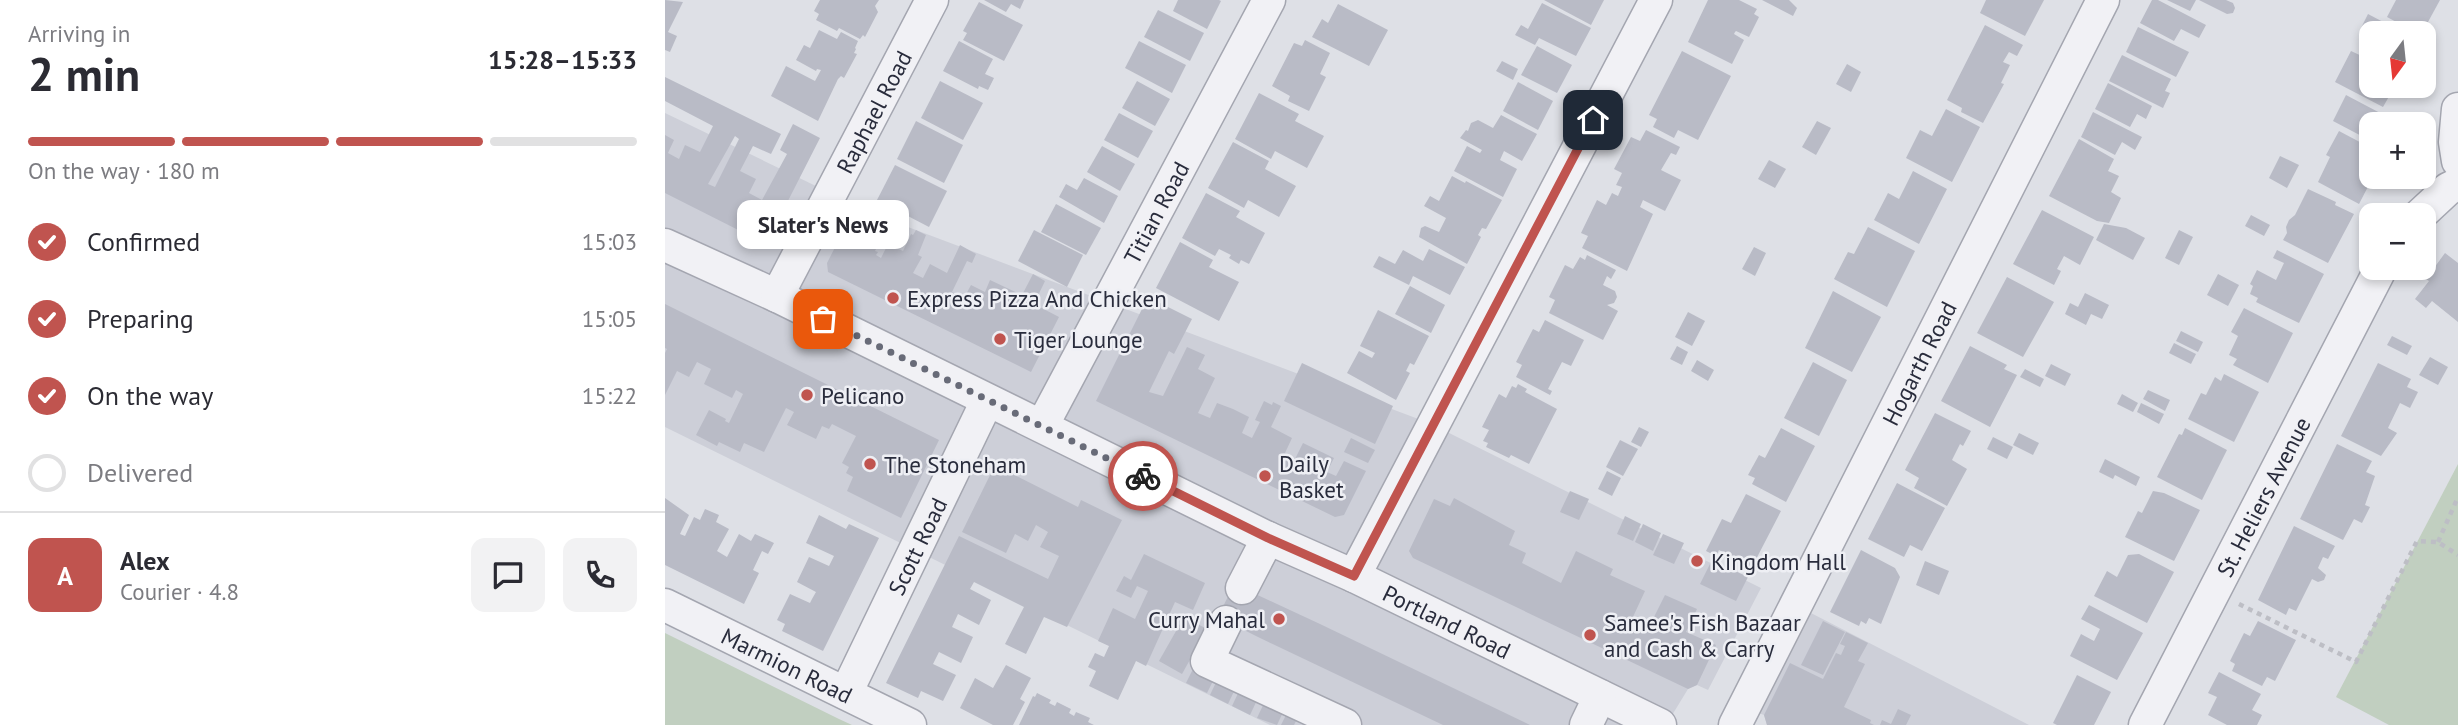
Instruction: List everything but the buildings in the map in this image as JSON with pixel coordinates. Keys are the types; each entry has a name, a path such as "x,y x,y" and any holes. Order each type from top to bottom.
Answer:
{"street":[{"name":"Raphael Road","path":"777,296 932,0"},
{"name":"Titian Road","path":"1042,426 1269,0"},
{"path":"1354,576 1655,0"},
{"name":"Hogarth Road","path":"1735,725 2103,0"},
{"path":"2458,109 2455,142 2458,161"},
{"path":"2433,203 2458,184"},
{"name":"Portland Road","path":"665,245 777,296 986,401 1660,725"},
{"name":"St. Heliers Avenue","path":"2145,725 2375,280"},
{"name":"Scott Road","path":"845,693 986,401"},
{"path":"1243,588 1268,538"},
{"name":"Marmion Road","path":"665,605 910,725"},
{"path":"1226,622 1207,661 1345,725"},
{"path":"1586,725 1600,696"}],"path":[{"path":"2438,542 2458,497"},
{"path":"2213,591 2355,662 2417,541 2438,542 2458,555"}],"shaded area":[{"path":"665,113 876,215 1429,423 1761,588 1708,690 1697,685 1688,689 1666,725 1270,725 665,427"},
{"path":"1807,611 2029,725 1767,725 1764,715 1756,712"}],"green space":[{"path":"2458,464 2458,725 2389,725 2336,697"},
{"path":"665,633 839,719 852,725 665,725"}],"way so far":[{"path":"823,319 1143,476"}],"place":[{"name":"Express Pizza And Chicken","path":"893,298"},
{"name":"Slater's News","path":"823,319"},
{"name":"Tiger Lounge","path":"1000,339"},
{"name":"Pelicano","path":"807,395"},
{"name":"The Stoneham","path":"870,464"},
{"name":"Daily Basket","path":"1265,476"},
{"name":"Kingdom Hall","path":"1697,561"},
{"name":"Curry Mahal","path":"1279,619"},
{"name":"Samee's Fish Bazaar and Cash & Carry","path":"1590,635"}],"route":[{"path":"1143,476 1268,538 1354,576 1593,120"}]}
